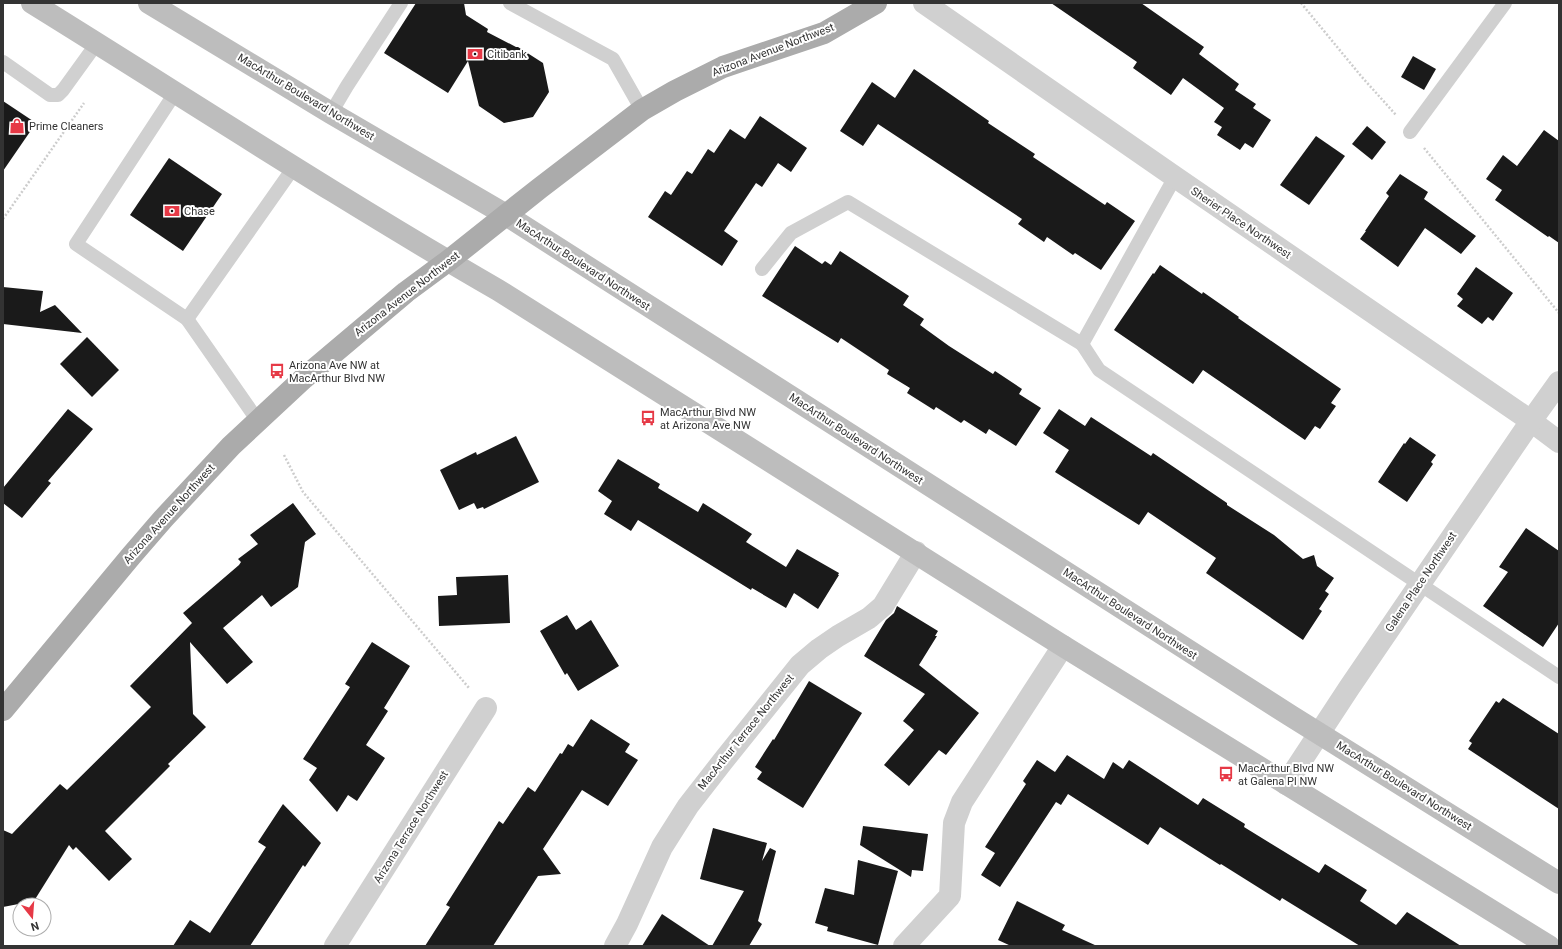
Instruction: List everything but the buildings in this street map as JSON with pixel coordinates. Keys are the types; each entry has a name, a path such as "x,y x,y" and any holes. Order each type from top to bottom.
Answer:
{"main road":[{"path":"32,3 294,168 498,290 1063,646 1549,946"},
{"name":"MacArthur Boulevard Northwest","path":"149,3 331,113 506,215 1319,734 1559,883"},
{"name":"Arizona Avenue Northwest","path":"3,710 163,519 221,456 304,378 406,292 642,110 675,91 723,67 824,33 876,3"}],"street":[{"name":"Sherier Place Northwest","path":"924,3 1175,178 1531,421 1559,442"},
{"name":"Galena Place Northwest","path":"1286,784 1419,584 1559,382"},
{"name":"MacArthur Terrace Northwest","path":"615,946 627,924 662,847 699,790 800,666 819,648 869,618 883,606 916,552"},
{"path":"904,946 950,896 954,823 962,802 1063,646"},
{"name":"Arizona Terrace Northwest","path":"335,946 486,708"}],"lane":[{"path":"331,113 400,3"},
{"path":"510,3 613,59 642,110"},
{"path":"1410,132 1505,3"},
{"path":"3,62 50,95 58,95 64,90 97,43"},
{"path":"175,93 76,244 187,319 258,420"},
{"path":"187,319 294,168"},
{"path":"1082,344 1175,178"},
{"path":"762,269 791,233 848,202 1082,344 1099,370 1559,677"}],"path":[{"path":"1301,3 1361,76 1410,132 1559,313"},
{"path":"3,219 80,109"},
{"path":"284,455 303,492 486,708"}],"place":[{"name":"Citibank","path":"475,54"},
{"name":"Prime Cleaners","path":"17,126"},
{"name":"Chase","path":"172,211"},
{"name":"Arizona Ave NW at MacArthur Blvd NW","path":"277,371"},
{"name":"MacArthur Blvd NW at Arizona Ave NW","path":"648,418"},
{"name":"MacArthur Blvd NW at Galena Pl NW","path":"1226,774"}]}
